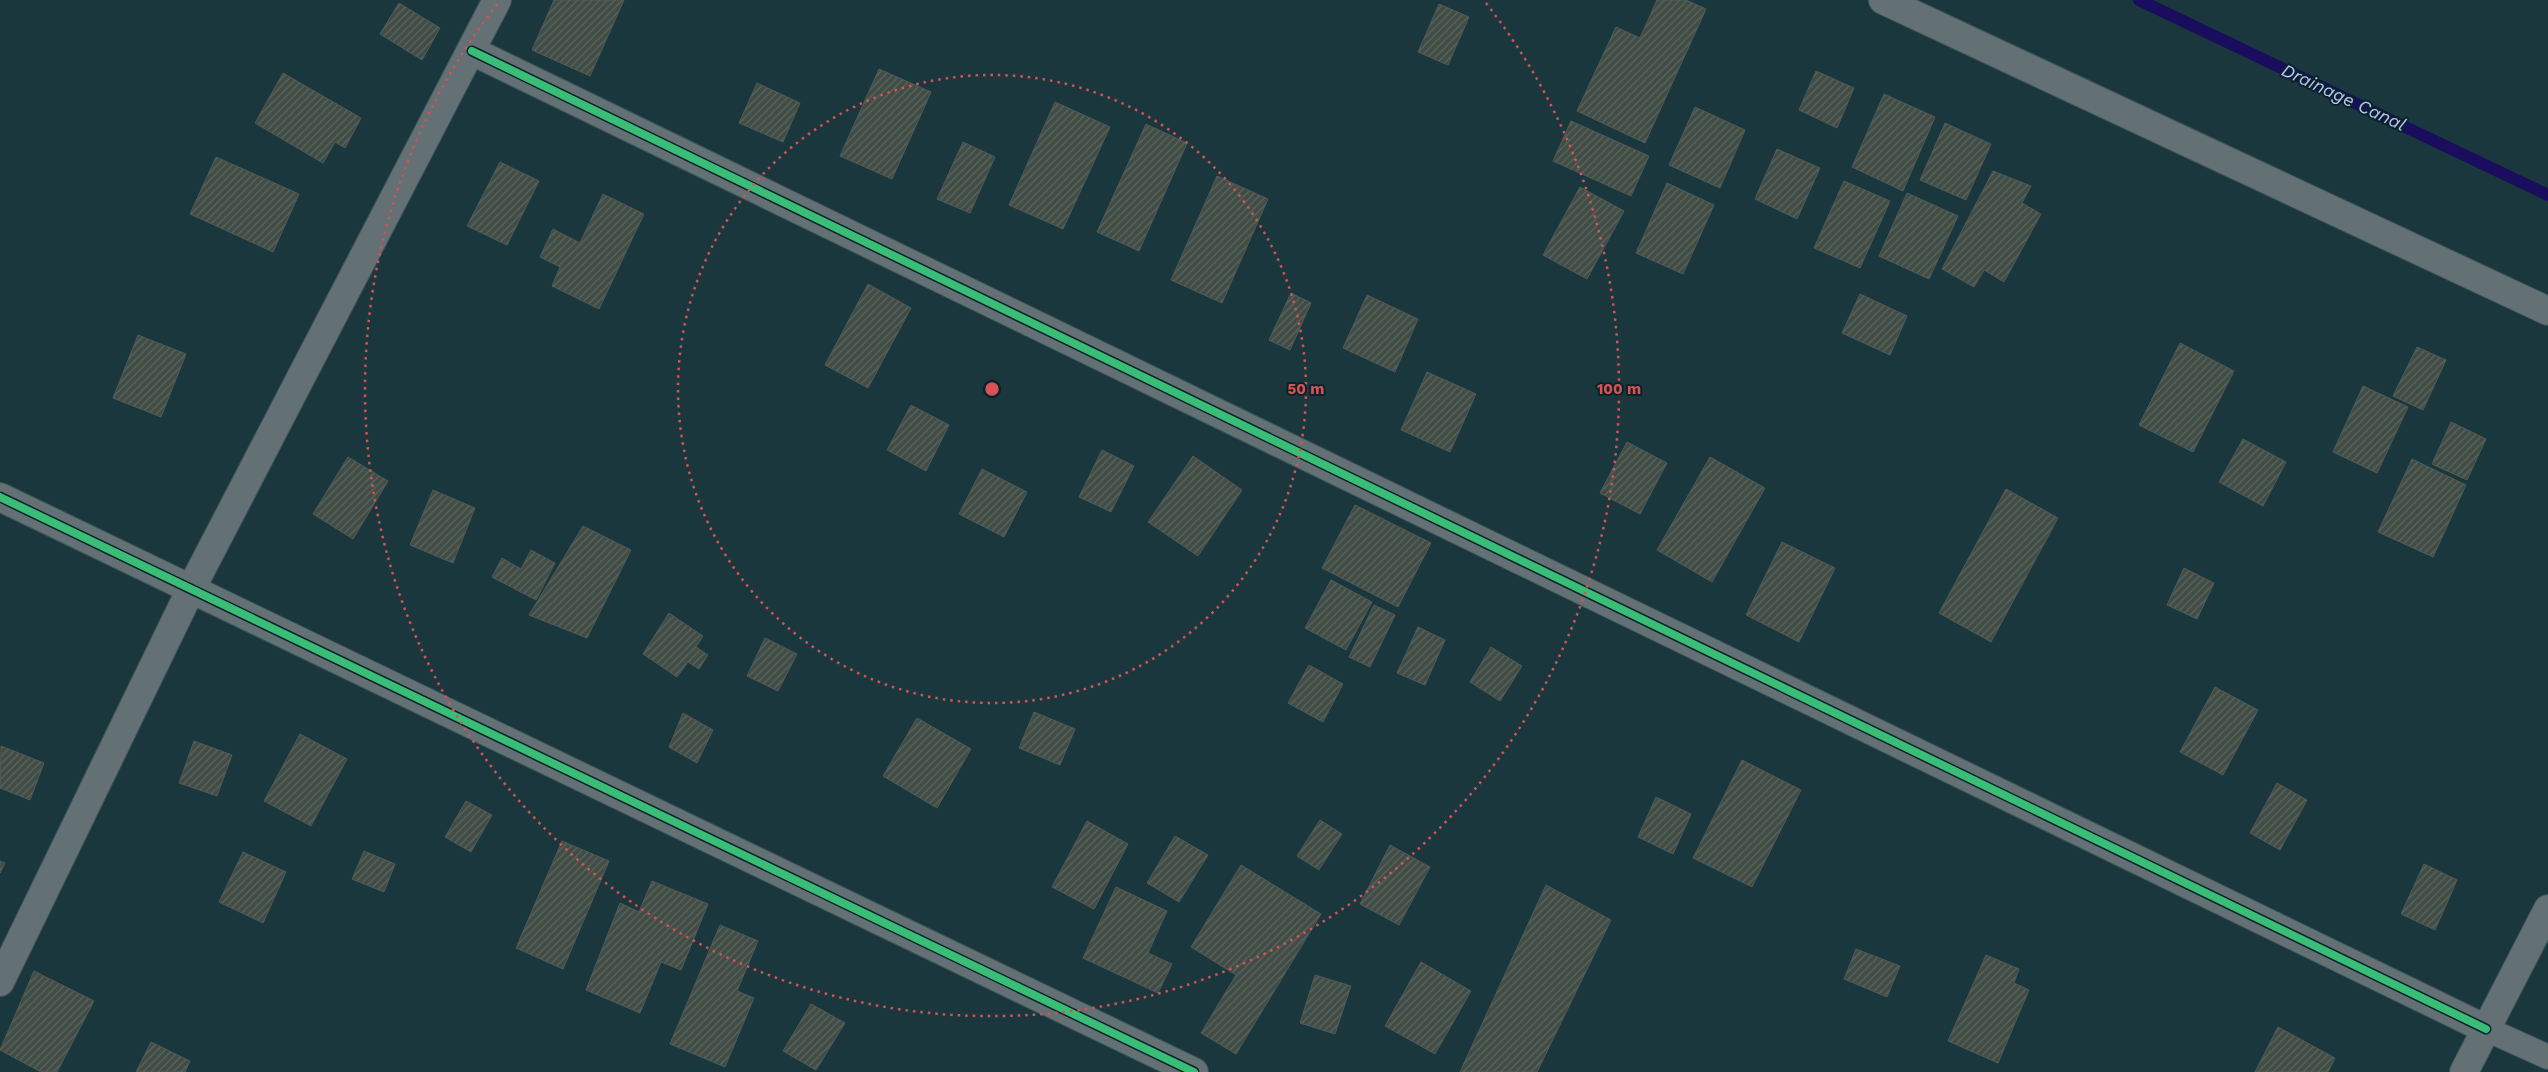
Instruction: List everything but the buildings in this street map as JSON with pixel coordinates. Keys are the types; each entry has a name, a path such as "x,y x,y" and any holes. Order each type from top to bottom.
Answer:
{"street":[{"path":"0,982 191,589 497,0"},
{"path":"1883,0 2548,311"},
{"path":"472,51 2486,1029"},
{"path":"0,497 1194,1072"},
{"path":"2464,1072 2548,909"}],"lane":[{"path":"2486,1029 2548,1058"}],"waterway":[{"name":"Drainage Canal","path":"2139,0 2548,195"}],"cycle path":[{"path":"472,51 2486,1029"},
{"path":"0,497 1194,1072"}]}
